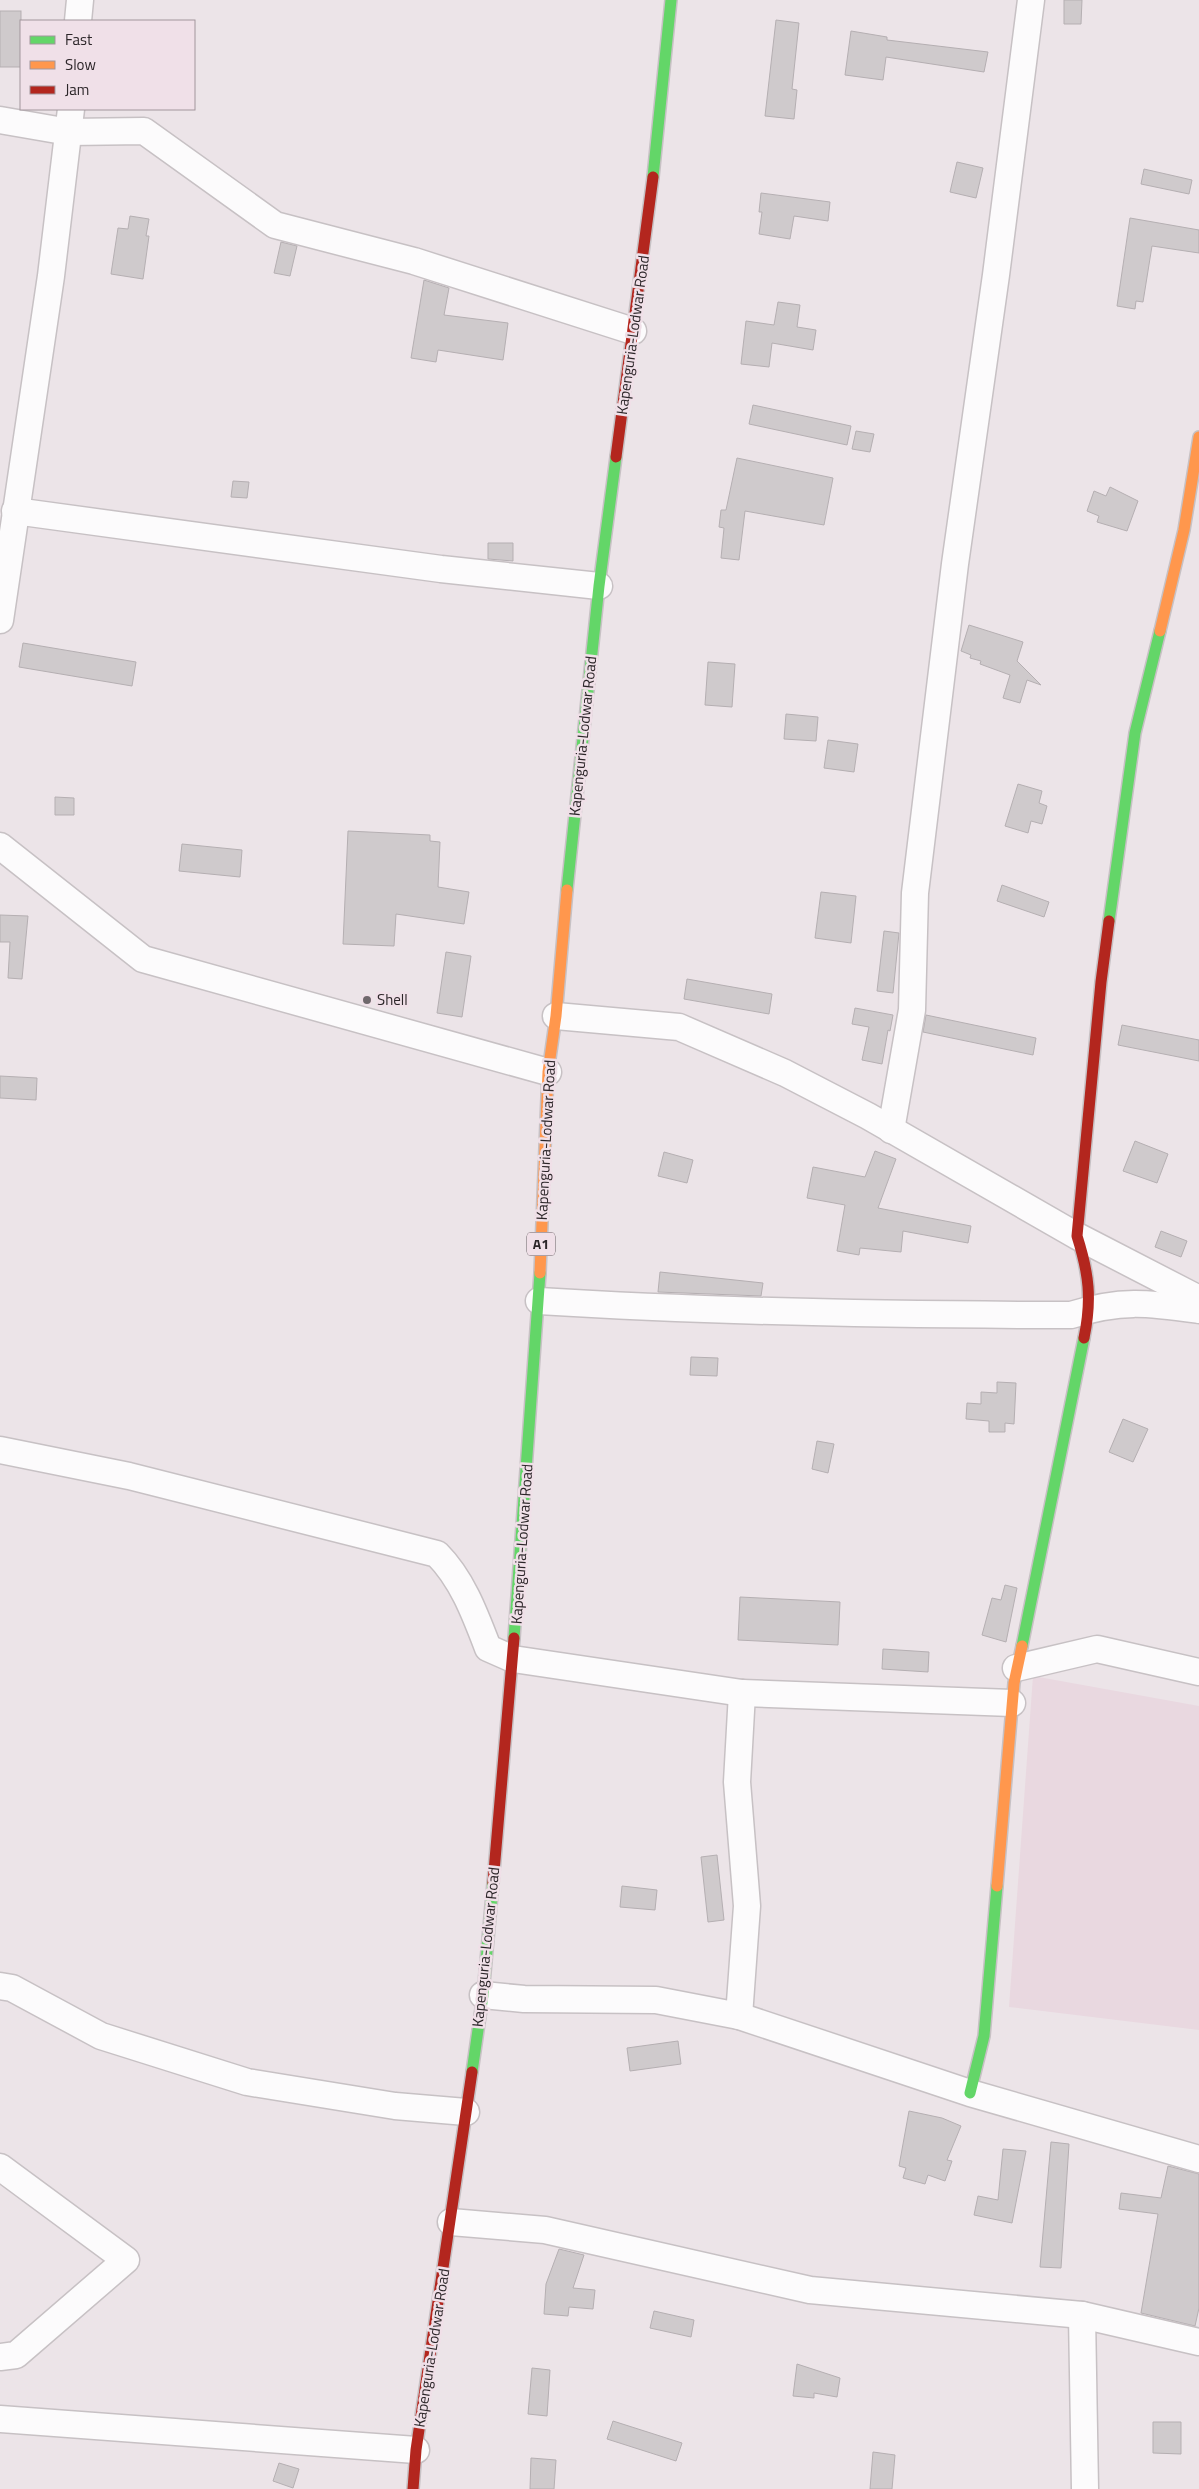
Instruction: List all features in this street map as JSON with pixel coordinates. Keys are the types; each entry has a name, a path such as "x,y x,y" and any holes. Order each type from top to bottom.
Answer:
{"main road":[{"name":"Kapenguria-Lodwar Road","path":"413,2489 416,2450 483,1994 513,1659 539,1301 548,1072 556,1016 564,914 599,586 648,222 671,0"},
{"path":"970,2093 984,2036 1016,1668 1090,1308 1085,1262 1077,1236 1102,982 1136,733 1184,530 1199,437"}],"street":[{"path":"78,20 80,0"},
{"path":"892,1130 912,1010 915,893 954,573 996,275 1031,0"},
{"path":"0,120 70,120 144,130 275,225 414,260 633,331"},
{"path":"0,620 51,276 70,120"},
{"path":"15,511 442,569 599,586"},
{"path":"0,846 144,960 548,1072"},
{"path":"556,1016 679,1027 785,1073 892,1130 1077,1236 1199,1299"},
{"path":"539,1301 660,1309 854,1315 1071,1315 1105,1305 1146,1303 1199,1310"},
{"path":"0,1450 129,1476 437,1554 451,1568 474,1612 488,1648 513,1659 742,1693 1012,1703"},
{"path":"1016,1668 1097,1649 1199,1672"},
{"path":"739,2016 746,1906 736,1782 742,1693"},
{"path":"0,1986 12,1988 101,2036 247,2082 395,2106 466,2112"},
{"path":"483,1994 524,1999 656,2000 739,2016 970,2093 1199,2160"},
{"path":"0,2167 126,2260 16,2355 0,2357"},
{"path":"451,2222 545,2230 810,2290 1082,2315 1199,2342"},
{"path":"1082,2315 1086,2489"},
{"path":"0,2419 416,2450"}],"shaded area":[{"path":"1033,1676 1199,1706 1199,2030 1009,2007"}],"building":[{"path":"1064,0 1082,0 1081,24 1064,24"},
{"path":"0,11 21,11 20,67 0,67"},
{"path":"776,20 799,23 792,89 797,90 794,119 765,116"},
{"path":"851,31 887,37 887,40 988,52 984,72 886,57 883,80 845,75"},
{"path":"957,162 983,168 976,198 950,192"},
{"path":"1144,169 1192,180 1189,194 1141,184"},
{"path":"761,193 830,202 828,221 794,216 790,239 759,234 762,212 759,212"},
{"path":"130,216 149,219 146,236 149,236 143,279 111,274 118,228 128,229"},
{"path":"1130,218 1199,230 1199,253 1152,246 1143,302 1136,301 1135,309 1117,306"},
{"path":"281,242 297,246 290,276 274,273"},
{"path":"424,280 449,288 444,315 508,323 503,360 438,350 436,362 411,358"},
{"path":"778,302 800,305 797,327 816,330 813,350 772,343 769,367 741,364 746,321 774,325"},
{"path":"753,405 851,426 847,445 749,424"},
{"path":"856,431 874,434 870,452 852,449"},
{"path":"737,458 833,478 824,525 745,511 739,560 721,558 724,528 719,527 721,510 726,510"},
{"path":"233,481 249,482 247,498 231,497"},
{"path":"1110,487 1138,501 1127,531 1097,522 1099,516 1087,511 1094,491 1106,496"},
{"path":"488,543 513,543 513,561 488,559"},
{"path":"969,625 1023,642 1017,661 1041,685 1027,680 1020,703 1003,698 1010,675 980,664 981,661 970,658 971,655 961,651"},
{"path":"23,643 136,662 132,686 19,667"},
{"path":"708,662 735,664 732,707 705,705"},
{"path":"786,714 818,717 816,741 784,739"},
{"path":"828,740 858,744 854,772 824,768"},
{"path":"1018,784 1042,791 1039,803 1047,806 1042,824 1031,821 1028,833 1005,826"},
{"path":"55,797 74,798 74,815 55,815"},
{"path":"348,831 430,835 430,841 440,842 438,887 469,892 464,924 396,914 394,946 343,944"},
{"path":"182,844 242,850 240,877 179,871"},
{"path":"1002,885 1049,902 1044,917 997,901"},
{"path":"821,892 856,896 851,943 815,938"},
{"path":"0,915 28,916 22,979 8,978 10,942 0,942"},
{"path":"884,931 899,933 893,993 877,991"},
{"path":"446,952 471,956 462,1017 437,1013"},
{"path":"687,979 772,994 769,1014 684,999"},
{"path":"855,1008 893,1015 890,1031 888,1030 882,1064 862,1060 869,1027 852,1024"},
{"path":"926,1015 1036,1038 1033,1055 923,1032"},
{"path":"1122,1025 1199,1040 1199,1061 1118,1045"},
{"path":"0,1076 37,1078 36,1100 0,1098"},
{"path":"1135,1141 1168,1154 1157,1183 1123,1171"},
{"path":"875,1151 896,1159 878,1208 971,1226 968,1243 903,1231 901,1252 860,1248 859,1255 837,1251 845,1205 807,1198 813,1167 865,1177"},
{"path":"664,1152 693,1160 687,1183 658,1176"},
{"path":"1161,1231 1187,1241 1181,1257 1155,1247"},
{"path":"660,1272 763,1283 761,1296 658,1292"},
{"path":"691,1357 718,1358 717,1376 690,1375"},
{"path":"997,1382 1016,1383 1014,1424 1005,1423 1005,1432 989,1432 989,1421 966,1419 967,1403 981,1404 981,1392 997,1393"},
{"path":"1123,1419 1148,1429 1133,1462 1109,1452"},
{"path":"817,1441 834,1444 828,1473 812,1469"},
{"path":"1005,1585 1017,1588 1006,1642 982,1635 992,1598 1001,1600"},
{"path":"740,1597 840,1602 838,1645 738,1640"},
{"path":"883,1649 929,1652 928,1672 882,1669"},
{"path":"717,1855 724,1920 708,1922 701,1857"},
{"path":"622,1886 657,1890 655,1910 620,1907"},
{"path":"678,2041 681,2064 630,2071 627,2048"},
{"path":"909,2111 942,2118 961,2126 947,2160 952,2161 945,2181 928,2175 925,2184 903,2178 906,2168 899,2166"},
{"path":"1051,2142 1069,2144 1061,2268 1040,2267"},
{"path":"1003,2149 1026,2151 1012,2223 974,2215 978,2196 998,2200"},
{"path":"1168,2166 1199,2174 1199,2308 1195,2326 1141,2313 1158,2214 1119,2209 1121,2193 1161,2198"},
{"path":"559,2249 584,2255 573,2288 595,2290 593,2309 569,2307 568,2316 544,2314 546,2284"},
{"path":"654,2311 694,2320 691,2337 650,2328"},
{"path":"797,2364 840,2378 837,2397 814,2393 814,2398 793,2396"},
{"path":"532,2368 550,2370 547,2416 528,2414"},
{"path":"613,2421 682,2443 676,2461 607,2439"},
{"path":"1153,2422 1181,2422 1181,2454 1153,2453"},
{"path":"873,2452 895,2455 892,2489 870,2489"},
{"path":"531,2458 556,2460 554,2489 530,2489"},
{"path":"279,2463 299,2469 293,2488 273,2481"}],"traffic: fast":[{"path":"653,177 671,0"},
{"path":"567,890 599,586 616,457"},
{"path":"1109,921 1135,733 1160,631"},
{"path":"514,1638 540,1273"},
{"path":"1022,1646 1084,1338"},
{"path":"472,2072 483,1995 493,1883"},
{"path":"970,2093 984,2036 997,1886"}],"traffic: slow":[{"path":"1160,631 1184,530 1199,437"},
{"path":"540,1273 548,1072 556,1016 567,890"},
{"path":"997,1886 1014,1683 1022,1646"}],"traffic: jam":[{"path":"616,457 653,177"},
{"path":"1084,1338 1088,1311 1088,1287 1087,1275 1077,1236 1101,982 1109,921"},
{"path":"493,1883 514,1638"},
{"path":"413,2489 416,2450 472,2072"}],"place":[{"name":"Shell","path":"367,1000"}]}
